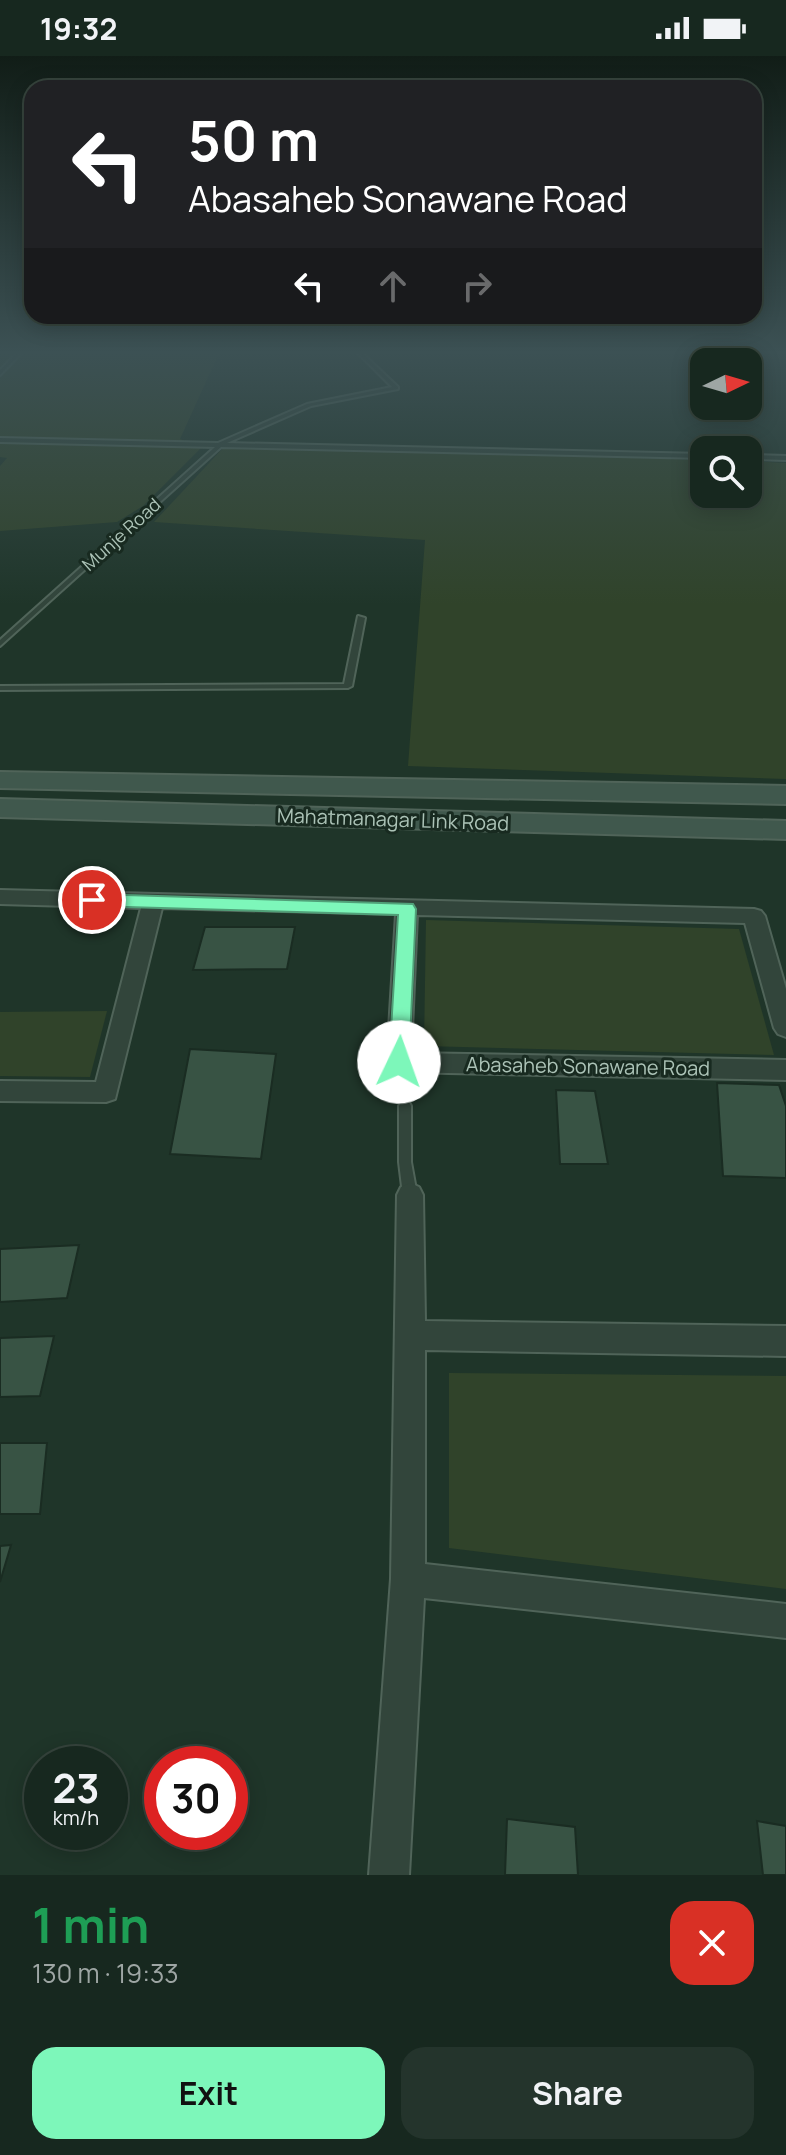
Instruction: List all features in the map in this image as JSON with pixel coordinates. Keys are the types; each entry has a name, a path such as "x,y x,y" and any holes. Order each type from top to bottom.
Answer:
{"main road":[{"name":"Mahatmanagar Link Road","path":"0,780 786,795"},
{"name":"Mahatmanagar Link Road","path":"0,808 786,830"}],"street":[{"path":"0,897 754,916 786,1028"},
{"path":"0,1091 106,1092 153,901"},
{"name":"Abasaheb Sonawane Road","path":"407,909 399,1062 786,1070"},
{"path":"389,1875 408,1579 410,1195"},
{"path":"410,1335 786,1341"},
{"path":"408,1579 786,1621"}],"lane":[{"path":"221,444 239,436"},
{"path":"0,440 690,456"},
{"name":"Munje Road","path":"0,644 221,444"},
{"path":"762,457 786,458"},
{"path":"0,688 348,686 361,618"},
{"path":"405,1106 405,1162 410,1195"}],"green space":[{"path":"0,436 181,436 180,439 201,448 143,506 117,522 0,531 0,466 7,458 0,457"},
{"path":"225,446 690,460 690,508 762,508 762,462 786,463 786,779 408,766 425,540 154,522"},
{"path":"426,920 739,929 774,1055 424,1046"},
{"path":"107,1011 90,1077 0,1076 0,1012"},
{"path":"449,1373 786,1376 786,1589 449,1548"}],"building":[{"path":"205,927 295,927 287,969 193,970"},
{"path":"190,1049 276,1054 261,1159 170,1154"},
{"path":"717,1083 779,1085 786,1106 786,1178 723,1176"},
{"path":"556,1090 595,1091 608,1164 560,1164"},
{"path":"79,1245 67,1298 0,1302 0,1249"},
{"path":"54,1336 40,1396 0,1397 0,1338"},
{"path":"0,1443 47,1443 40,1514 0,1514"},
{"path":"11,1545 0,1582 0,1546"},
{"path":"507,1819 575,1827 578,1875 505,1875"},
{"path":"757,1821 786,1826 786,1875 763,1875"}],"route":[{"path":"92,900 407,909 399,1062"}]}
